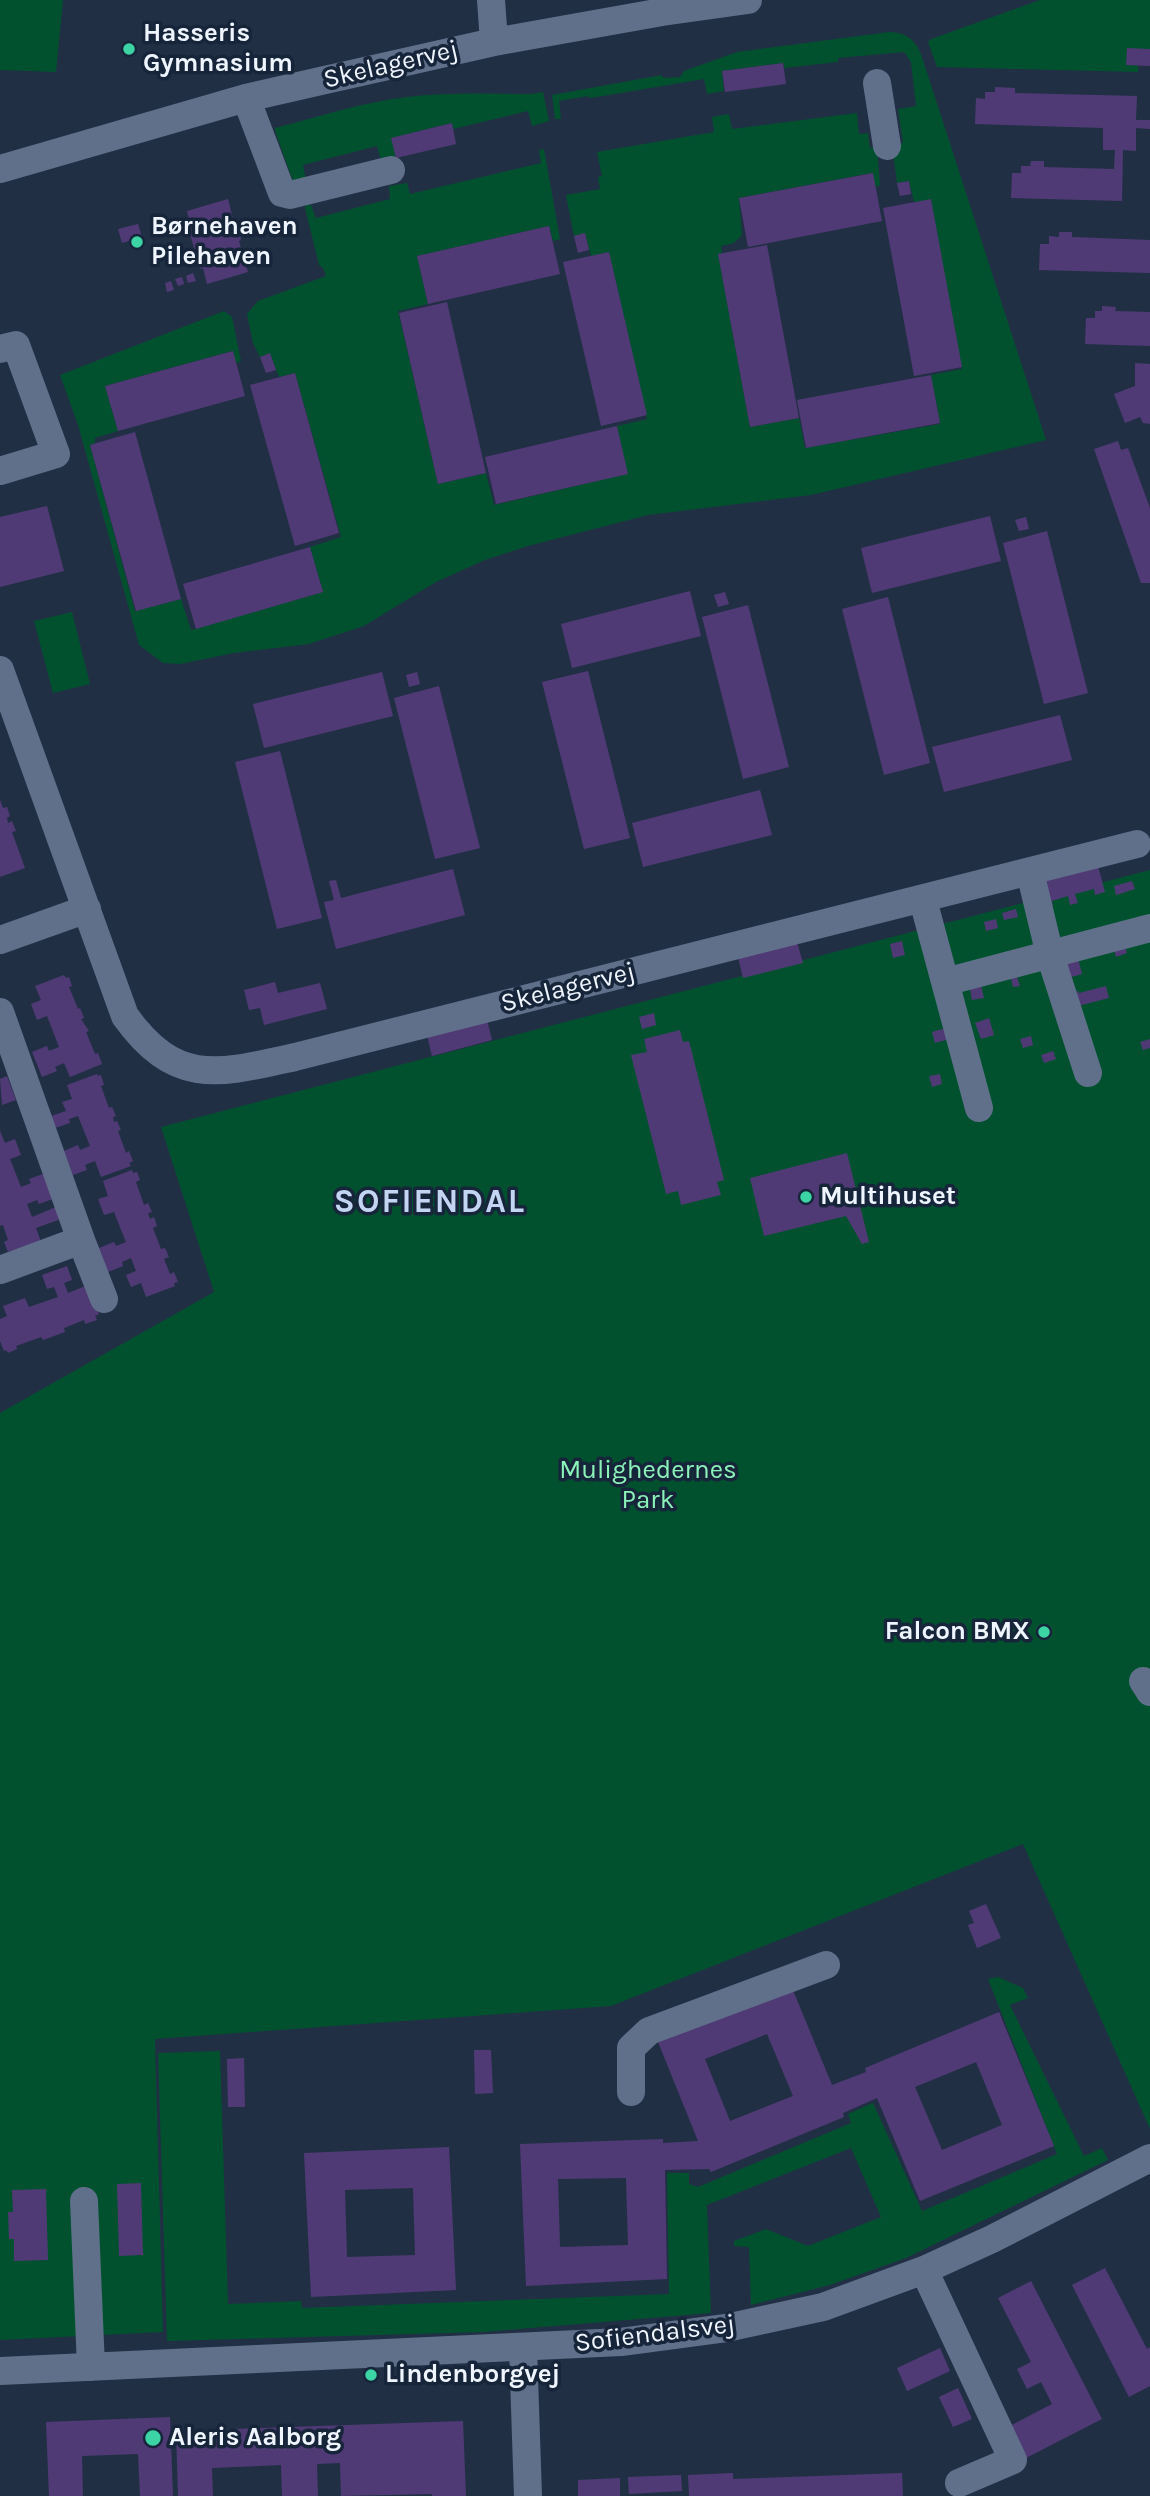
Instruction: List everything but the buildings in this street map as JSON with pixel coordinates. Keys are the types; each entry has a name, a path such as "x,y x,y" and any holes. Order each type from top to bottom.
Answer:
{"street":[{"path":"491,0 494,42"},
{"name":"Skelagervej","path":"0,169 246,98 494,42 662,12 748,0"},
{"path":"877,83 887,146"},
{"path":"246,98 282,193 290,195 391,170"},
{"path":"0,349 16,345 56,454 0,471"},
{"name":"Skelagervej","path":"0,670 125,1016 142,1040 163,1057 183,1067 211,1072 251,1067 295,1057 1137,844"},
{"path":"1030,872 1050,955 1088,1073"},
{"path":"923,900 979,1108"},
{"path":"0,940 87,909"},
{"path":"945,982 1150,928"},
{"path":"0,1012 104,1299"},
{"path":"0,1270 81,1240"},
{"path":"631,2092 631,2048 649,2031 826,1965"},
{"name":"Sofiendalsvej","path":"0,2371 523,2348 621,2342 726,2328 823,2306 923,2270 992,2239 1150,2158"},
{"path":"84,2201 91,2367"},
{"path":"923,2270 1013,2460 959,2483"},
{"path":"523,2348 528,2496"}],"green space":[{"path":"0,0 63,0 56,72 0,70"},
{"path":"1040,0 1150,0 1150,49 1127,49 1127,65 1138,65 1138,72 937,67 928,42 931,39"},
{"path":"889,32 909,37 921,54 1046,440 811,495 648,515 528,546 485,560 436,582 364,626 309,644 234,653 180,664 163,663 139,645 78,425 60,375 224,311 232,317 241,361 236,363 232,351 105,386 118,431 95,438 95,443 90,445 135,611 181,599 191,630 323,592 310,547 341,537 295,373 279,377 270,354 260,357 253,343 247,314 258,301 326,276 319,265 306,205 311,205 316,218 390,199 389,186 407,183 410,194 541,163 539,150 544,149 560,239 553,241 549,226 417,256 428,304 398,311 438,484 486,473 494,505 627,474 617,426 647,419 609,252 591,256 585,234 574,236 566,195 600,189 598,177 602,176 597,152 714,132 712,117 729,114 732,129 857,113 859,134 868,133 870,148 877,147 880,185 875,187 872,173 739,198 742,235 734,243 721,246 722,253 718,254 750,427 799,418 805,448 940,424 931,375 962,369 931,200 914,202 909,181 897,183 895,145 903,143 898,109 916,106 911,62 904,52 838,58 838,62 784,68 783,63 722,71 724,91 707,94 704,79 559,101 561,119 555,119 552,95 662,75 663,78 680,77 684,71 737,52"},
{"path":"543,92 549,121 532,126 528,111 453,129 451,123 392,138 396,156 381,160 377,146 303,165 306,180 293,181 275,131 275,128 390,99 438,94"},
{"path":"72,612 90,684 53,693 34,621"},
{"name":"Mulighedernes Park","path":"1150,870 1150,2129 1023,1844 611,2006 155,2039 163,2332 0,2340 0,1413 214,1292 161,1127"},
{"path":"998,1977 1023,1988 1028,1998 1010,2005 1084,2156 1102,2148 1108,2160 906,2258 830,2285 751,2305 749,2247 734,2246 734,2241 766,2229 808,2246 881,2217 851,2148 707,2205 711,2313 483,2332 167,2341 158,2053 220,2051 228,2304 301,2301 302,2308 669,2294 667,2173 689,2173 689,2184 698,2187 851,2123 848,2114 873,2103 922,2211 1057,2154 988,1979"}],"place":[{"name":"Hasseris Gymnasium","path":"129,49"},
{"name":"Børnehaven Pilehaven","path":"137,242"},
{"name":"Multihuset","path":"806,1197"},
{"name":"Falcon BMX","path":"1044,1632"},
{"name":"Lindenborgvej","path":"371,2375"},
{"name":"Aleris Aalborg","path":"153,2438"}],"district":[{"name":"SOFIENDAL","path":"430,1203"}]}
